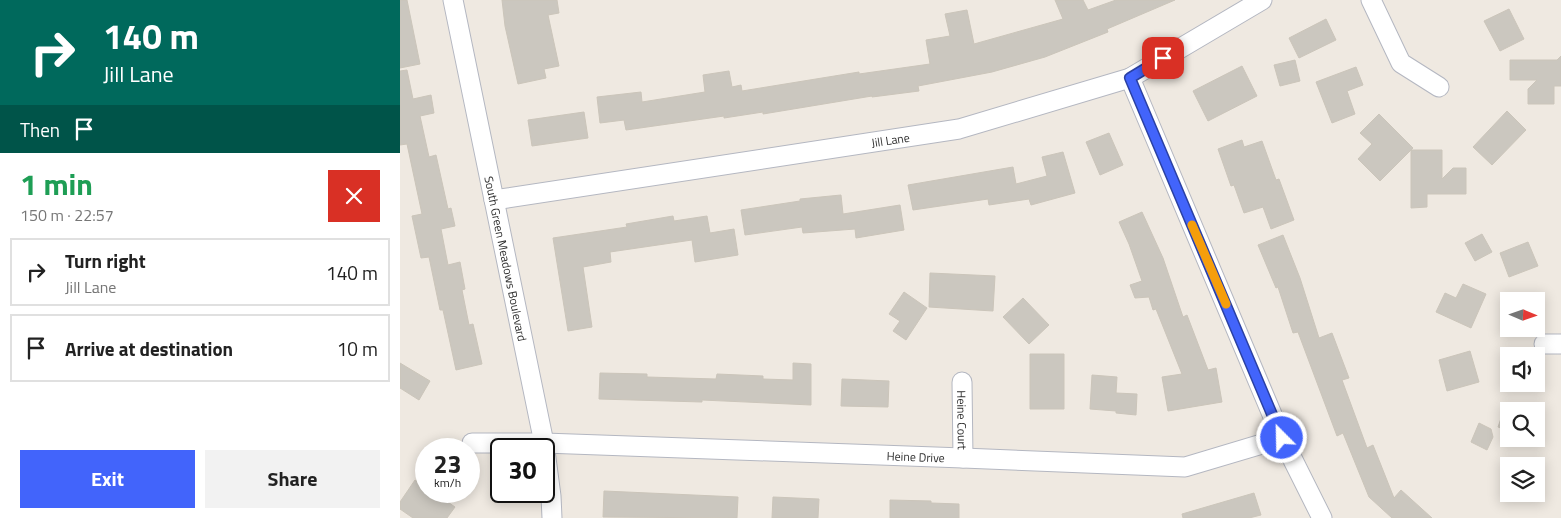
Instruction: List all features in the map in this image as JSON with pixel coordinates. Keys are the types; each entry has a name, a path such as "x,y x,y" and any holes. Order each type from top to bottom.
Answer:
{"street":[{"name":"South Green Meadows Boulevard","path":"453,0 543,438"},
{"name":"Jill Lane","path":"494,200 959,129 1130,78 1262,0"},
{"path":"1372,0 1401,63 1439,87"},
{"path":"1130,78 1282,438 1322,518"},
{"name":"Heine Court","path":"962,382 963,458"},
{"name":"Heine Drive","path":"555,443 1185,467 1282,438"},
{"name":"South Green Meadows Boulevard","path":"551,503 552,518"}],"building":[{"path":"400,0 407,0 420,64 400,68"},
{"path":"502,0 557,0 559,13 548,15 559,66 544,69 546,78 518,84 505,26"},
{"path":"1055,0 1083,0 1088,10 1116,0 1175,0 1107,29 1108,32 1045,57 992,72 918,86 919,91 872,96 763,114 763,112 724,118 724,116 626,130 624,120 600,123 597,97 641,92 642,102 705,92 703,75 729,71 732,87 741,85 742,91 859,72 859,74 930,64 926,40 950,36 945,14 967,10 974,44 1063,19"},
{"path":"1509,9 1524,39 1500,51 1484,21"},
{"path":"1326,19 1336,40 1299,58 1289,38"},
{"path":"1561,56 1561,86 1554,86 1554,104 1528,104 1528,89 1537,80 1510,80 1510,60 1557,60"},
{"path":"1295,60 1300,81 1280,86 1274,65"},
{"path":"1242,66 1257,96 1208,121 1193,91"},
{"path":"1356,67 1363,85 1347,91 1355,114 1332,123 1316,82"},
{"path":"407,70 413,99 431,95 434,113 420,116 429,157 436,155 448,209 451,208 455,226 441,229 448,265 460,262 465,289 462,290 469,325 473,324 482,364 456,370 443,310 440,310 429,257 421,258 412,216 422,214 407,144 400,145 400,71"},
{"path":"1507,111 1526,130 1492,165 1473,147"},
{"path":"584,112 588,138 532,146 528,120"},
{"path":"1379,114 1413,148 1380,181 1358,159 1372,144 1360,133"},
{"path":"1109,133 1123,165 1100,175 1086,142"},
{"path":"1242,140 1244,147 1262,141 1276,180 1279,179 1294,220 1271,229 1263,207 1244,213 1234,185 1231,186 1218,149"},
{"path":"1411,150 1442,150 1442,179 1453,168 1466,168 1466,194 1427,194 1427,207 1411,208"},
{"path":"1063,152 1075,193 1031,205 1029,199 989,205 988,199 913,210 908,185 1013,167 1016,184 1047,176 1042,157"},
{"path":"841,195 843,214 900,205 904,230 856,238 855,229 803,233 802,227 745,235 741,210 800,201 800,199"},
{"path":"1142,212 1163,258 1183,317 1187,315 1208,370 1216,368 1222,402 1168,411 1162,377 1182,374 1156,309 1153,310 1149,297 1135,298 1130,285 1142,281 1119,222"},
{"path":"673,216 674,221 707,216 710,233 734,229 738,255 695,262 692,240 610,252 611,262 583,267 592,327 568,331 553,238 627,227 626,224"},
{"path":"1482,234 1492,252 1475,261 1465,243"},
{"path":"1283,235 1300,278 1319,338 1332,333 1349,378 1342,380 1367,448 1373,445 1394,498 1401,490 1432,518 1392,518 1369,497 1343,433 1337,436 1298,332 1293,333 1278,287 1276,288 1258,245"},
{"path":"1528,242 1538,266 1509,277 1500,253"},
{"path":"930,273 995,276 993,311 929,307"},
{"path":"1463,284 1486,294 1471,328 1436,312 1445,293 1456,298"},
{"path":"904,292 927,308 906,340 893,331 900,321 889,314"},
{"path":"1023,298 1049,325 1029,344 1003,317"},
{"path":"1470,351 1479,382 1447,391 1439,360"},
{"path":"1030,354 1064,354 1064,409 1030,409"},
{"path":"400,363 430,381 419,400 400,388"},
{"path":"793,363 811,364 811,405 702,400 702,402 599,399 600,373 647,374 647,377 716,379 717,374 763,376 763,379 793,380"},
{"path":"1092,375 1117,377 1116,393 1137,394 1136,415 1090,409"},
{"path":"842,379 889,381 888,407 841,406"},
{"path":"1479,423 1491,429 1493,437 1487,450 1471,442"},
{"path":"415,480 415,503 449,503 455,507 447,518 413,518 400,509 400,502"},
{"path":"604,491 738,497 737,518 603,517"},
{"path":"1254,493 1261,515 1249,518 1183,518 1182,514"},
{"path":"773,497 819,499 818,518 772,518"},
{"path":"890,500 959,504 959,518 890,518"}],"slow traffic":[{"path":"1192,225 1226,304"}],"route":[{"path":"1163,58 1130,78 1282,438"}]}
